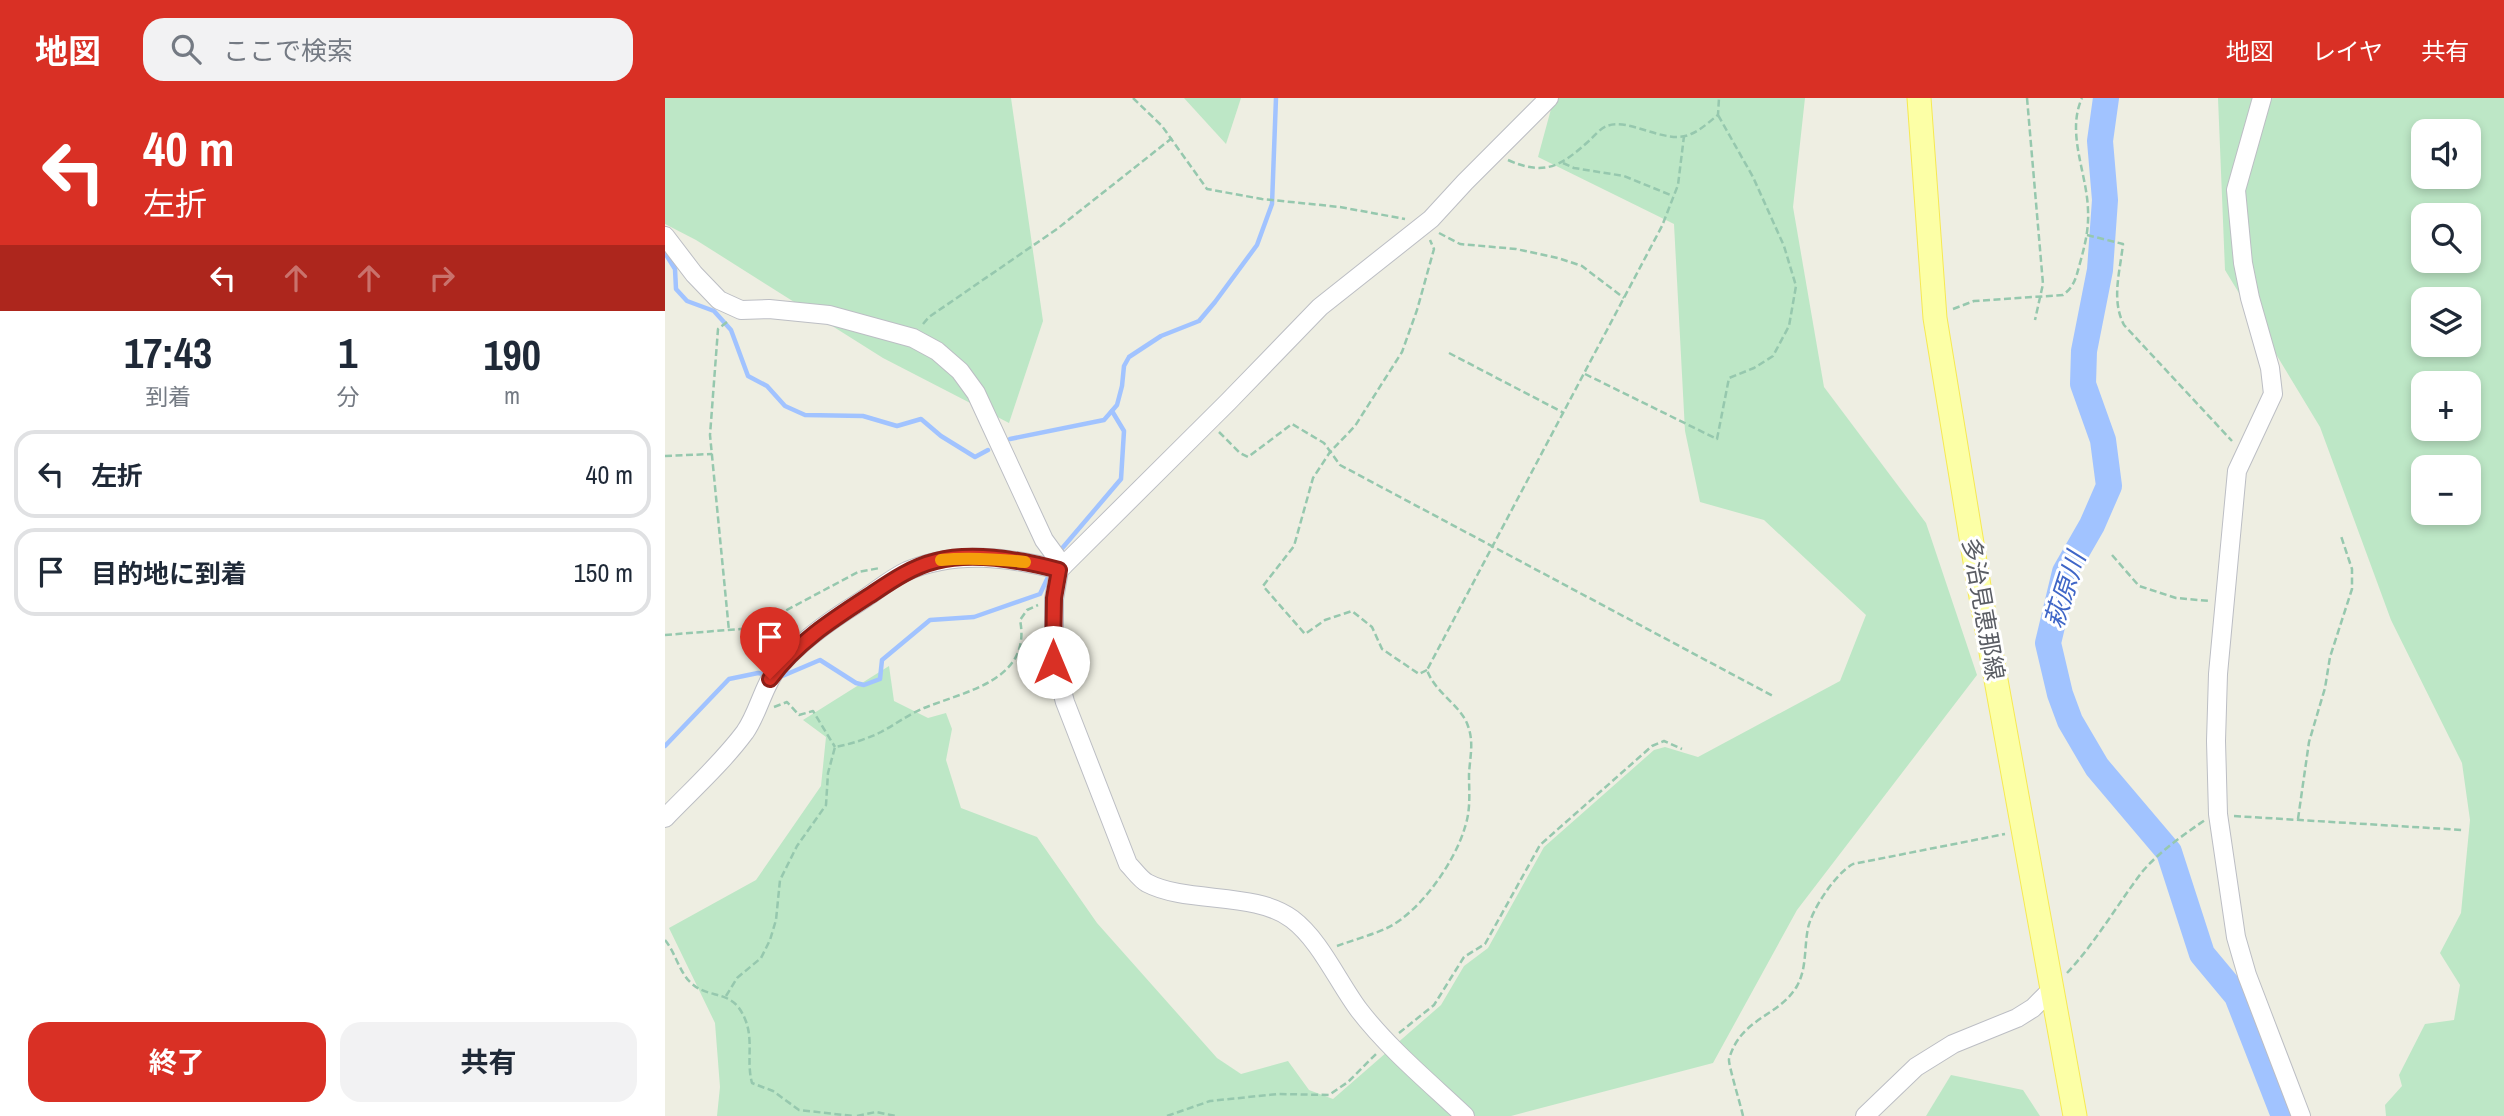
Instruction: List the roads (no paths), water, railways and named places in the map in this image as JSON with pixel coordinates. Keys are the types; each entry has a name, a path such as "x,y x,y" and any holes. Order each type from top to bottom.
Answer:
{"main road":[{"name":"多治見恵那線","path":"1919,98 1934,318 1979,586 2075,1116"}],"street":[{"path":"1465,1116 1357,1008 1322,952 1292,919 1263,906 1173,891 1146,883 1128,864 1053,662 1054,598 1061,568 1320,307 1421,226 1549,98"},
{"path":"2262,98 2236,190 2243,263 2270,368 2273,394 2237,471 2216,715 2218,814 2236,937 2301,1116"},
{"path":"665,236 694,274 719,300 741,310 769,309 829,315 913,338 944,357 960,371 976,393 1044,540 1061,568"},
{"path":"665,818 746,730 774,673 821,627 905,572 936,561 965,557 1061,568"},
{"path":"1865,1116 1916,1067 1953,1044 2017,1018 2033,1008 2053,988"}],"waterway":[{"path":"1010,439 1104,420 1117,405 1124,366 1129,357 1161,336 1199,321 1215,302 1257,245 1272,204 1276,98"},
{"name":"萩原川","path":"2106,98 2100,141 2105,200 2100,270 2084,351 2083,384 2103,440 2109,486 2092,525 2065,572 2048,643 2060,694 2070,721 2097,767 2169,852 2202,954 2237,996 2284,1116"},
{"path":"665,253 675,269 676,289 687,301 714,311 731,330 748,376 767,386 785,406 805,415 863,416 897,426 921,419 941,436 975,457 988,450"},
{"path":"1059,552 1121,479 1124,431 1112,411"},
{"path":"780,677 820,660 856,683 864,685 880,679 882,660 930,620 974,617 1040,594 1050,573"},
{"path":"665,746 729,679 758,673 768,675"}]}
